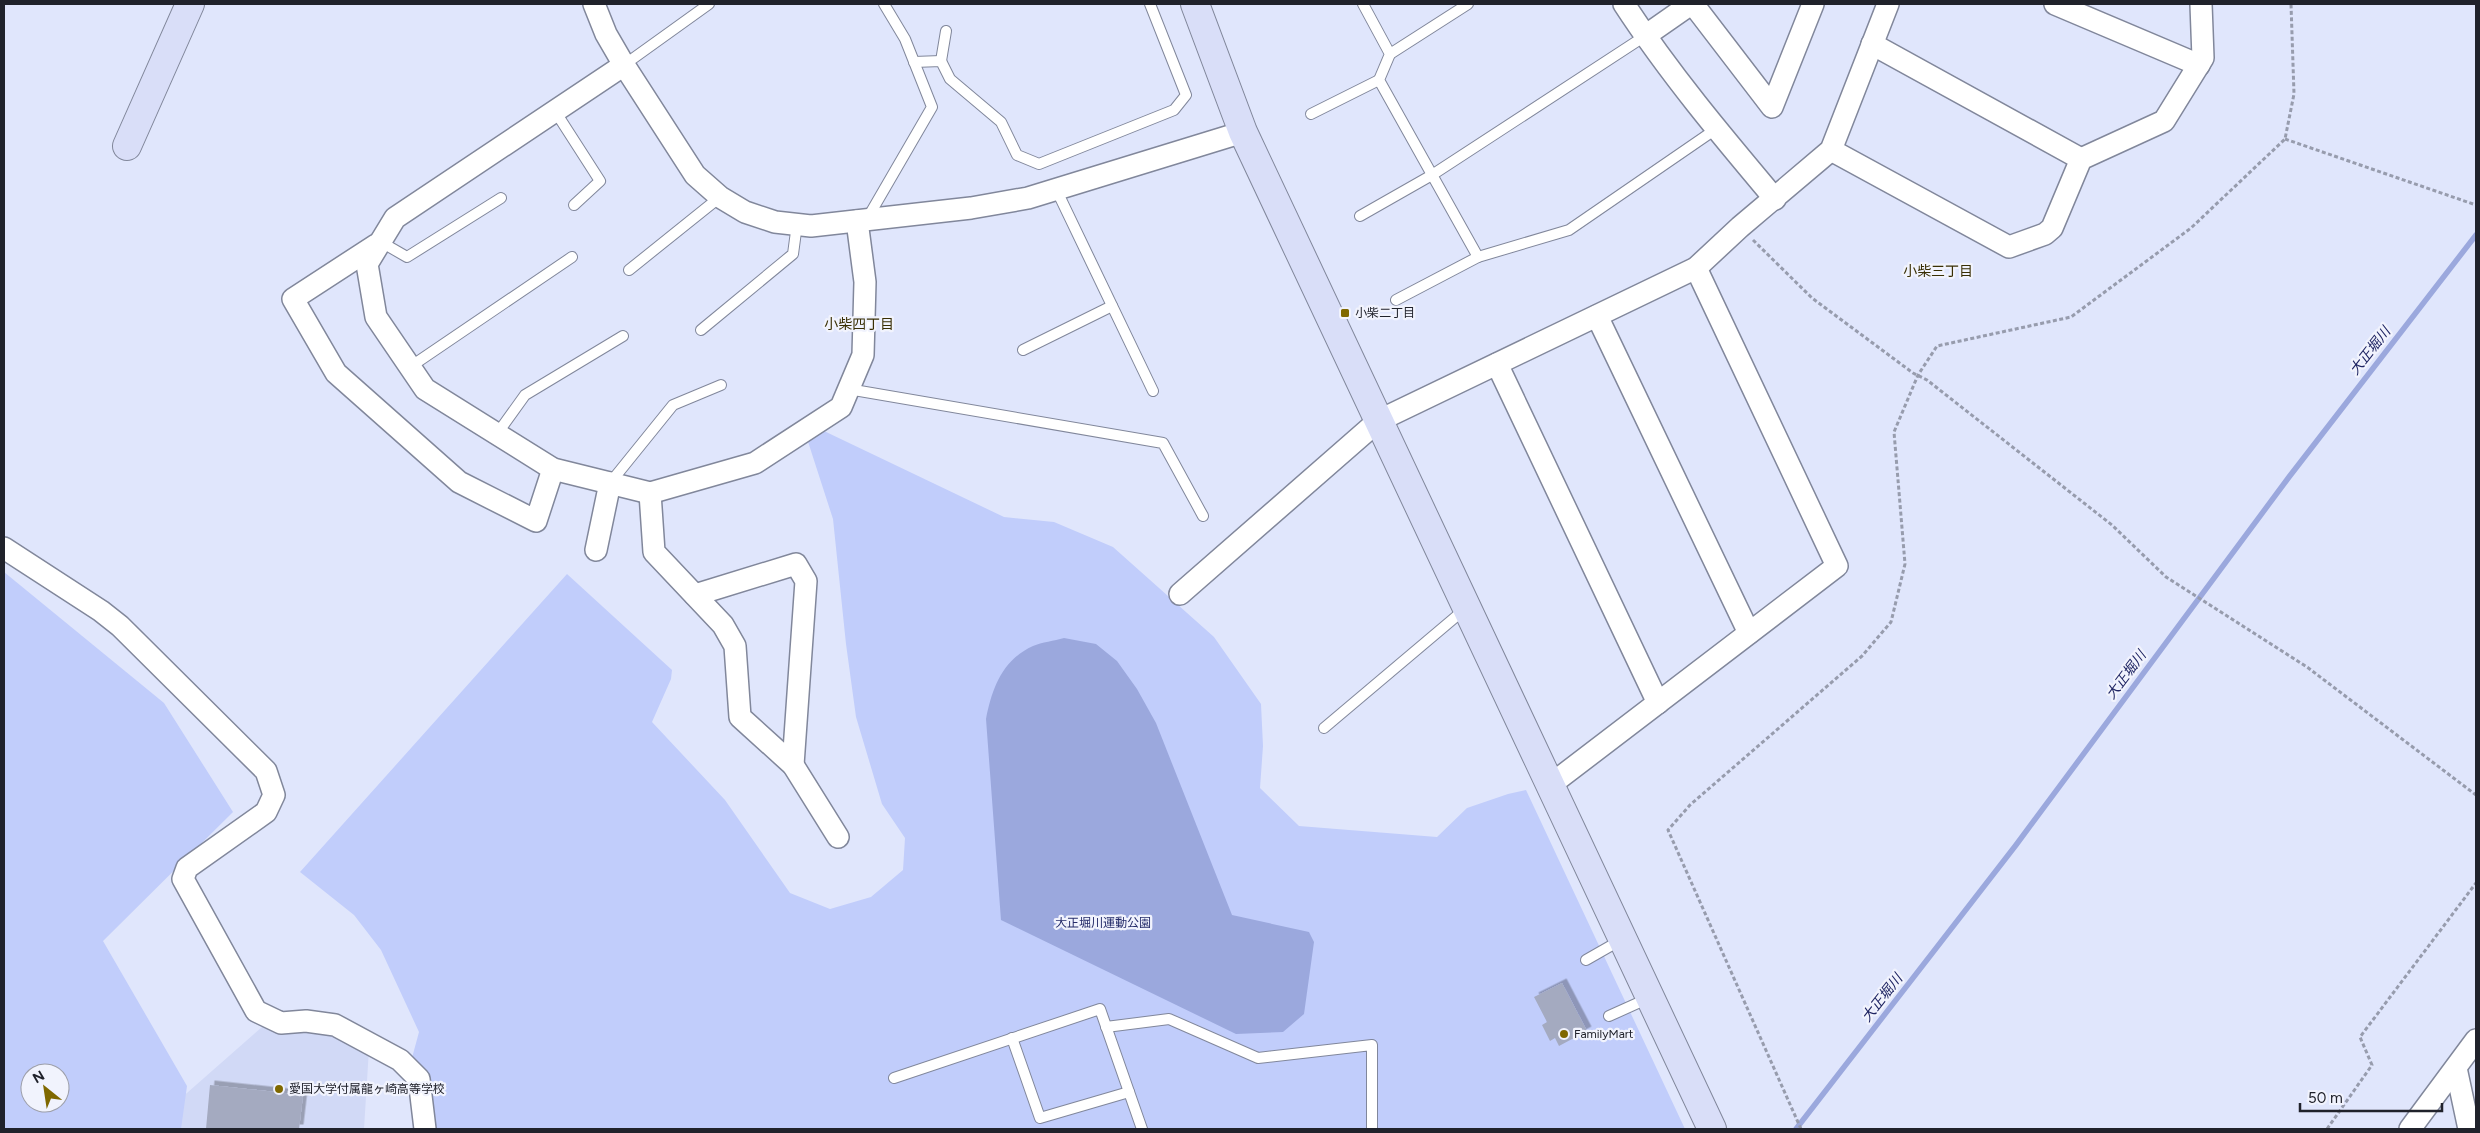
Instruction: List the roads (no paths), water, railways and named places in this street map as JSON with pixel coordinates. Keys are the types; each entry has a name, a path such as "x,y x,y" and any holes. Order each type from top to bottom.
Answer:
{"street":[{"path":"127,146 190,4"},
{"path":"594,4 606,34 624,65 695,175 720,197 745,212 774,222 811,226 971,208 1028,198 1243,132"},
{"path":"1195,4 1243,132 1621,940 1712,1129"},
{"path":"1624,4 1645,36 1716,129 1775,199"},
{"path":"1645,36 1692,4 1772,107 1813,4"},
{"path":"1180,594 1378,421 1696,268 1740,227 1831,150 1888,4"},
{"path":"2055,4 2199,64"},
{"path":"1831,150 2009,247 2045,234 2052,228 2081,159 2164,121 2203,58 2201,4"},
{"path":"1872,44 2081,159"},
{"path":"624,65 395,218 367,264 376,317 425,390 553,469 650,493 755,463 841,407 863,356 865,282 862,220"},
{"path":"381,242 293,299 336,373 459,482 536,521 553,469"},
{"path":"1549,786 1837,566 1696,268"},
{"path":"1597,316 1749,633"},
{"path":"1497,364 1658,703"},
{"path":"596,550 610,483"},
{"path":"650,493 654,552 723,625 735,646 740,717 793,765 838,837"},
{"path":"4,548 101,611 120,626 266,771 274,795 266,812 186,868 183,879 256,1010 281,1023 306,1021 335,1024 400,1060 419,1079 425,1129"},
{"path":"695,595 796,564 806,580 793,765"},
{"path":"2410,1129 2476,1040"},
{"path":"2456,1068 2470,1129"}],"lane":[{"path":"624,65 709,4"},
{"path":"862,220 932,107 905,39 884,4"},
{"path":"946,31 941,62 950,79 1001,122 1017,155 1039,164 1174,110 1186,96 1150,4"},
{"path":"1363,4 1390,54"},
{"path":"1311,114 1379,80 1390,54 1468,4"},
{"path":"1360,216 1432,175 1645,36"},
{"path":"914,62 941,62"},
{"path":"1379,80 1478,257"},
{"path":"555,112 600,181 574,205"},
{"path":"1396,300 1478,257 1568,230 1716,129"},
{"path":"1056,189 1153,391"},
{"path":"629,270 720,197"},
{"path":"381,242 407,257 501,198"},
{"path":"701,330 794,254 796,224"},
{"path":"410,367 572,258"},
{"path":"1023,350 1112,306"},
{"path":"497,434 525,395 623,336"},
{"path":"610,483 673,405 721,385"},
{"path":"848,389 1163,443 1203,516"},
{"path":"1324,728 1466,609"},
{"path":"1586,960 1621,940"},
{"path":"1609,1016 1649,998"},
{"path":"894,1078 1100,1009 1142,1129"},
{"path":"1106,1027 1169,1019 1258,1058 1372,1045 1372,1129"},
{"path":"1012,1038 1040,1118 1129,1092"}],"waterway":[{"name":"大正堀川","path":"1796,1129 2016,845 2289,477 2476,235"}],"place":[{"name":"小柴二丁目","path":"1345,313"},
{"name":"FamilyMart","path":"1564,1034"},
{"name":"愛国大学付属龍ヶ崎高等学校","path":"279,1089"}],"district":[{"name":"小柴三丁目","path":"1938,271"},
{"name":"小柴四丁目","path":"859,324"}],"park label":[{"name":"大正堀川運動公園","path":"1103,923"}]}
